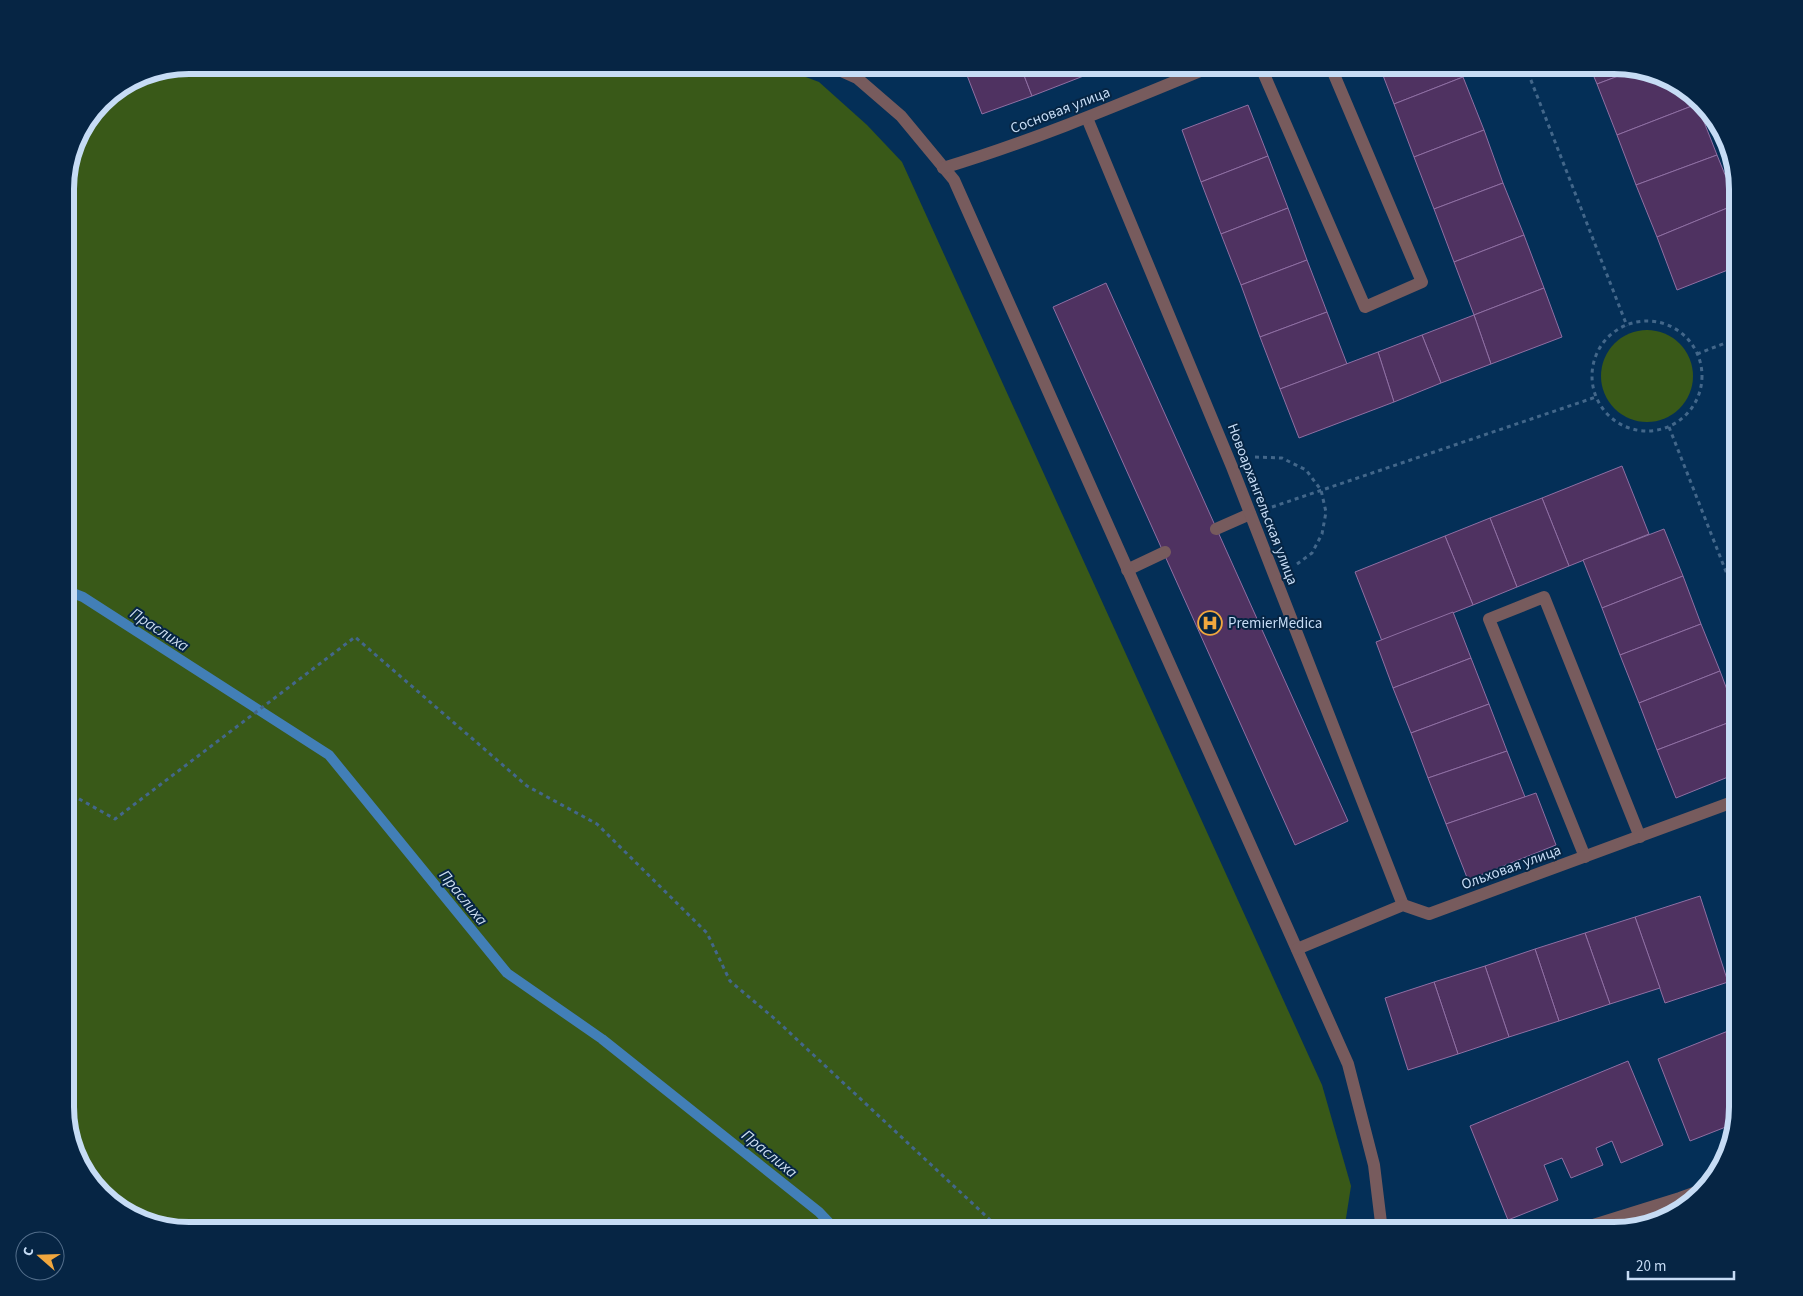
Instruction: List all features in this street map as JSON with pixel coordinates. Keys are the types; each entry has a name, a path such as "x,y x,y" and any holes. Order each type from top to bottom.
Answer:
{"street":[{"path":"848,74 857,78 901,116 954,180 1348,1064 1374,1165 1381,1222"},
{"name":"Сосновая улица","path":"943,168 980,157 1087,118 1193,74"},
{"path":"1264,74 1364,307 1422,282 1334,74"},
{"name":"Новоархангельская улица","path":"1087,118 1232,467 1403,905"},
{"path":"1216,529 1250,514"},
{"path":"1127,570 1164,552"},
{"path":"1585,857 1489,619 1544,597 1640,837"},
{"name":"Ольховая улица","path":"1403,905 1429,914 1729,803"},
{"path":"1296,949 1403,905"},
{"path":"1603,1222 1689,1195"}],"path":[{"path":"1529,74 1627,326"},
{"path":"1655,321 1674,328 1690,341 1697,354 1700,358 1703,379 1698,399 1686,415 1670,427 1650,432 1629,429 1612,419 1598,404 1592,384 1593,364 1601,345 1616,331 1634,322 1655,321"},
{"path":"1697,354 1729,342"},
{"path":"1250,514 1596,397"},
{"path":"1670,427 1729,579"},
{"path":"1232,467 1256,457 1282,458 1306,470 1321,490 1326,512 1322,534 1312,553 1294,566 1273,572"},
{"path":"74,796 115,819 355,637 527,786 597,824 707,933 730,981 775,1019 992,1222"}],"green space":[{"path":"181,74 798,74 819,82 867,125 902,162 1322,1085 1351,1186 1345,1222 189,1222 174,1221 145,1214 131,1207 107,1189 93,1171 82,1151 74,1115 74,181 82,145 93,125 107,107 131,89 145,82"},
{"path":"1647,330 1665,334 1679,344 1689,358 1693,376 1689,394 1679,408 1665,418 1647,422 1629,418 1615,408 1605,394 1601,376 1605,358 1615,344 1629,334"}],"building":[{"path":"966,74 1023,74 1032,96 982,114"},
{"path":"1023,74 1080,74 1081,77 1032,96"},
{"path":"1382,74 1462,74 1463,77 1394,104"},
{"path":"1593,74 1623,74 1597,84"},
{"path":"1623,74 1637,76 1658,82 1672,89 1693,105 1617,135 1597,84"},
{"path":"1463,77 1484,130 1414,157 1394,104"},
{"path":"1248,105 1268,156 1201,182 1182,130"},
{"path":"1693,105 1700,112 1717,155 1636,185 1617,135"},
{"path":"1484,130 1503,183 1434,209 1414,157"},
{"path":"1717,155 1729,184 1729,207 1657,237 1636,185"},
{"path":"1268,156 1288,208 1221,234 1201,182"},
{"path":"1503,183 1524,235 1454,262 1434,209"},
{"path":"1729,207 1729,270 1677,290 1657,237"},
{"path":"1288,208 1307,260 1241,285 1221,234"},
{"path":"1524,235 1544,288 1474,315 1454,262"},
{"path":"1307,260 1327,312 1260,337 1241,285"},
{"path":"1106,283 1348,821 1295,845 1053,307"},
{"path":"1544,288 1562,337 1491,364 1474,315"},
{"path":"1327,312 1347,364 1280,389 1260,337"},
{"path":"1474,315 1491,364 1441,383 1422,335"},
{"path":"1422,335 1441,383 1394,402 1378,352"},
{"path":"1378,352 1394,402 1299,438 1280,389"},
{"path":"1622,466 1649,534 1569,566 1542,498"},
{"path":"1542,498 1569,566 1517,587 1490,518"},
{"path":"1490,518 1517,587 1473,605 1445,536"},
{"path":"1664,529 1683,576 1602,608 1583,560"},
{"path":"1445,536 1473,605 1382,641 1355,572"},
{"path":"1683,576 1701,624 1620,655 1602,608"},
{"path":"1453,612 1471,658 1393,688 1376,642"},
{"path":"1701,624 1720,671 1639,703 1620,655"},
{"path":"1471,658 1489,704 1411,733 1393,688"},
{"path":"1720,671 1729,695 1729,722 1657,750 1639,703"},
{"path":"1489,704 1507,751 1428,778 1411,733"},
{"path":"1729,722 1729,777 1676,798 1657,750"},
{"path":"1507,751 1525,797 1446,824 1428,778"},
{"path":"1536,793 1556,845 1468,880 1446,824"},
{"path":"1700,896 1728,982 1665,1003 1635,917"},
{"path":"1635,917 1660,988 1610,1004 1585,933"},
{"path":"1585,933 1610,1004 1559,1021 1535,949"},
{"path":"1535,949 1559,1021 1509,1037 1485,966"},
{"path":"1485,966 1509,1037 1458,1054 1434,982"},
{"path":"1434,982 1458,1054 1408,1070 1385,998"},
{"path":"1729,1031 1727,1126 1690,1141 1658,1059"},
{"path":"1628,1061 1663,1145 1621,1163 1612,1141 1596,1148 1603,1165 1571,1178 1562,1158 1544,1165 1558,1200 1508,1220 1470,1126"}],"waterway":[{"name":"Праслиха","path":"74,594 83,597 329,755 507,973 602,1039 819,1212 828,1222"}],"place":[{"name":"PremierMedica","path":"1210,623"}]}
